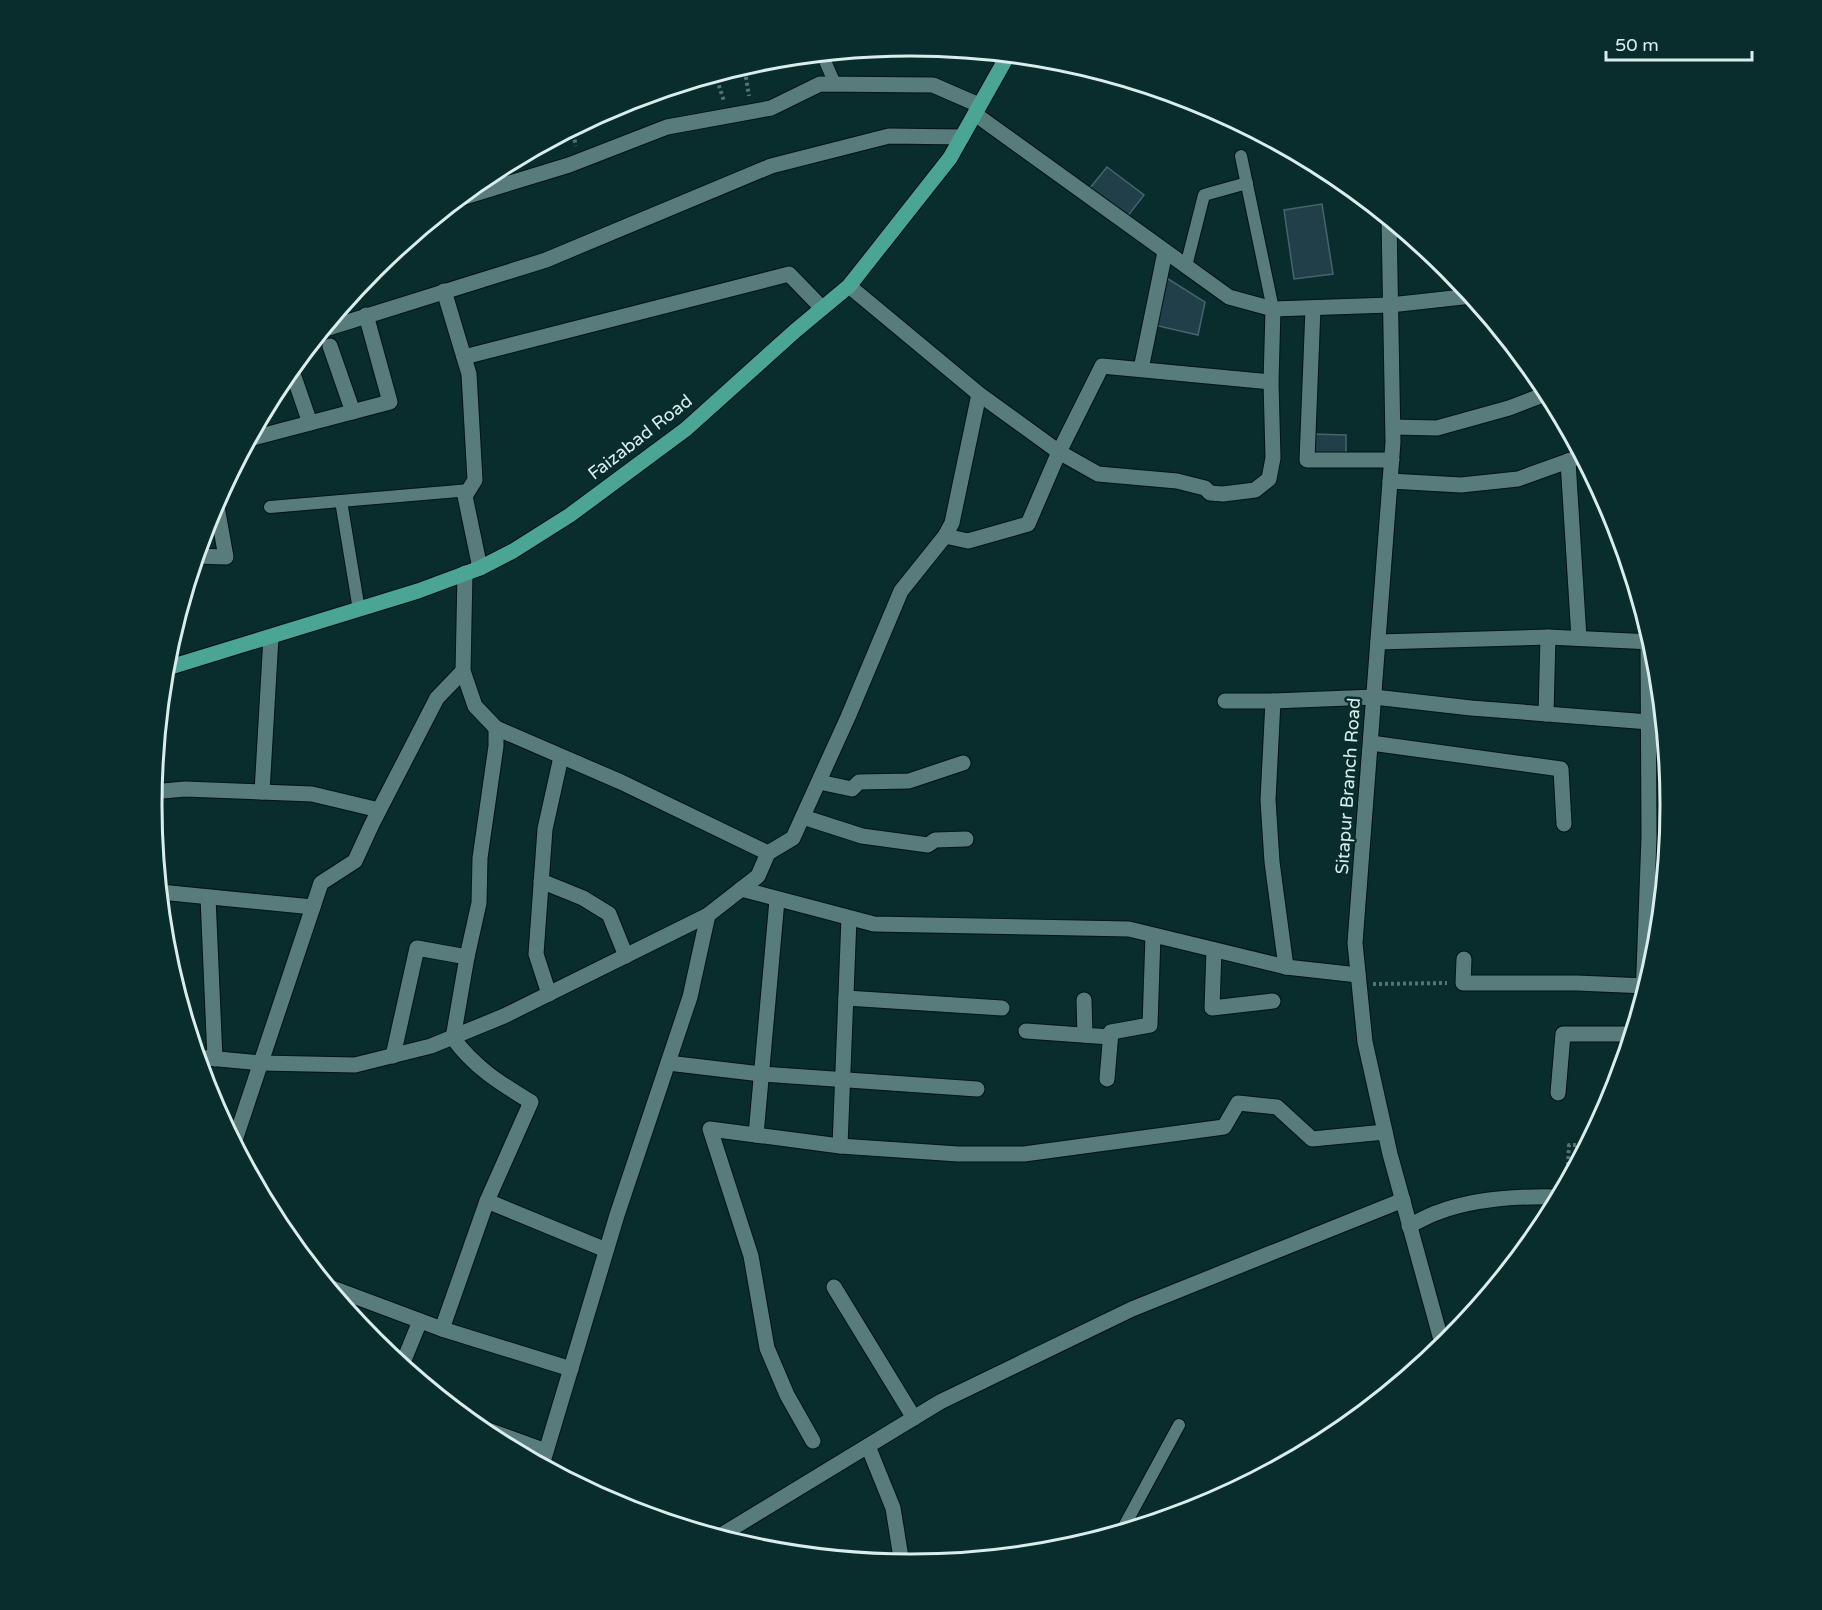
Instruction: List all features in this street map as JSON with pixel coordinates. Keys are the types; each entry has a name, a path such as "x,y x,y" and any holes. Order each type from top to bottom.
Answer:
{"main road":[{"name":"Faizabad Road","path":"175,666 418,591 513,551 570,515 686,429 849,286 950,158 1004,61"}],"street":[{"path":"483,191 569,165 667,127 771,108 820,84 933,85 977,110 1165,252 1229,297 1274,309 1390,305 1462,297"},
{"path":"335,326 546,260 771,166 889,136 962,137"},
{"name":"Sitapur Branch Road","path":"1389,228 1392,460 1355,943 1365,1042 1402,1200 1440,1336"},
{"path":"1141,369 1165,252"},
{"path":"464,357 789,274 822,308"},
{"path":"849,286 979,394 1059,452 1098,474 1177,481 1205,488 1210,493 1223,494 1255,490 1269,479 1273,458 1271,382 1274,309"},
{"path":"444,291 469,374 475,480 465,496 472,570 463,670 475,706 496,728 621,782 768,853"},
{"path":"1313,308 1307,460 1392,460"},
{"path":"259,436 390,402 366,315"},
{"path":"330,345 353,412"},
{"path":"945,536 968,541 1028,524 1059,452 1102,366 1271,382"},
{"path":"295,379 310,423"},
{"path":"206,1058 261,1063 355,1065 453,1038 549,994 708,915 758,876 768,853 793,838 901,591 945,536 952,523 979,394"},
{"path":"1393,428 1437,428 1509,408 1539,397"},
{"path":"1390,481 1461,485 1518,479 1575,459 1579,638"},
{"path":"204,556 226,557 219,518"},
{"path":"262,792 271,637"},
{"path":"1546,714 1548,637"},
{"path":"1378,642 1548,637 1642,641"},
{"path":"237,1133 321,883 355,861 437,698 463,670"},
{"path":"1645,955 1649,837 1650,680"},
{"path":"1225,701 1374,697 1649,722"},
{"path":"1273,701 1268,800 1272,862 1286,967"},
{"path":"442,1329 487,1201 531,1102 485,1073 466,1056 453,1038 479,903 480,858 496,746 496,728"},
{"path":"1371,743 1561,769 1564,824"},
{"path":"549,994 536,954 545,829 561,757"},
{"path":"819,782 852,789 859,782 909,781 963,763"},
{"path":"162,791 185,789 312,794 379,810"},
{"path":"803,817 862,836 927,845 935,840 966,838"},
{"path":"541,881 583,898 609,914 626,956"},
{"path":"741,889 874,924 1129,929 1286,967 1358,979"},
{"path":"167,893 313,907"},
{"path":"208,897 215,1059"},
{"path":"756,1135 777,900"},
{"path":"544,1458 606,1250 690,997 708,915"},
{"path":"840,1146 849,918"},
{"path":"1107,1079 1111,1032 1150,1025 1153,936"},
{"path":"393,1056 417,948 467,957"},
{"path":"1214,950 1212,1008 1273,1001"},
{"path":"1464,958 1463,983 1577,983 1637,989"},
{"path":"846,998 1002,1008"},
{"path":"1084,1000 1085,1035"},
{"path":"1026,1031 1110,1037"},
{"path":"1558,1093 1563,1034 1625,1034"},
{"path":"668,1063 761,1074 977,1089"},
{"path":"813,1441 787,1395 767,1348 751,1256 710,1129 840,1146 958,1154 1024,1154 1224,1127 1238,1102 1277,1107 1312,1139 1385,1132"},
{"path":"1409,1226 1438,1212 1471,1203 1532,1196 1549,1197"},
{"path":"727,1531 940,1402 1132,1310 1402,1200"},
{"path":"487,1201 606,1250"},
{"path":"834,1287 914,1418"},
{"path":"341,1291 442,1329 571,1369"},
{"path":"405,1358 420,1321"},
{"path":"868,1446 893,1508 900,1554"}],"lane":[{"path":"825,61 836,84"},
{"path":"1241,156 1274,309"},
{"path":"1186,266 1204,195 1247,183"},
{"path":"270,507 470,490"},
{"path":"341,501 359,610"},
{"path":"1126,1523 1179,1425"}],"path":[{"path":"745,74 751,112"},
{"path":"717,81 728,116"},
{"path":"1358,979 1463,983"},
{"path":"1568,1165 1569,1145 1578,1145"}],"building":[{"path":"1107,167 1144,195 1127,217 1090,188"},
{"path":"1322,204 1333,274 1294,279 1284,210"},
{"path":"1165,277 1205,302 1198,335 1154,325"},
{"path":"1311,434 1346,435 1346,456 1310,455"}]}
